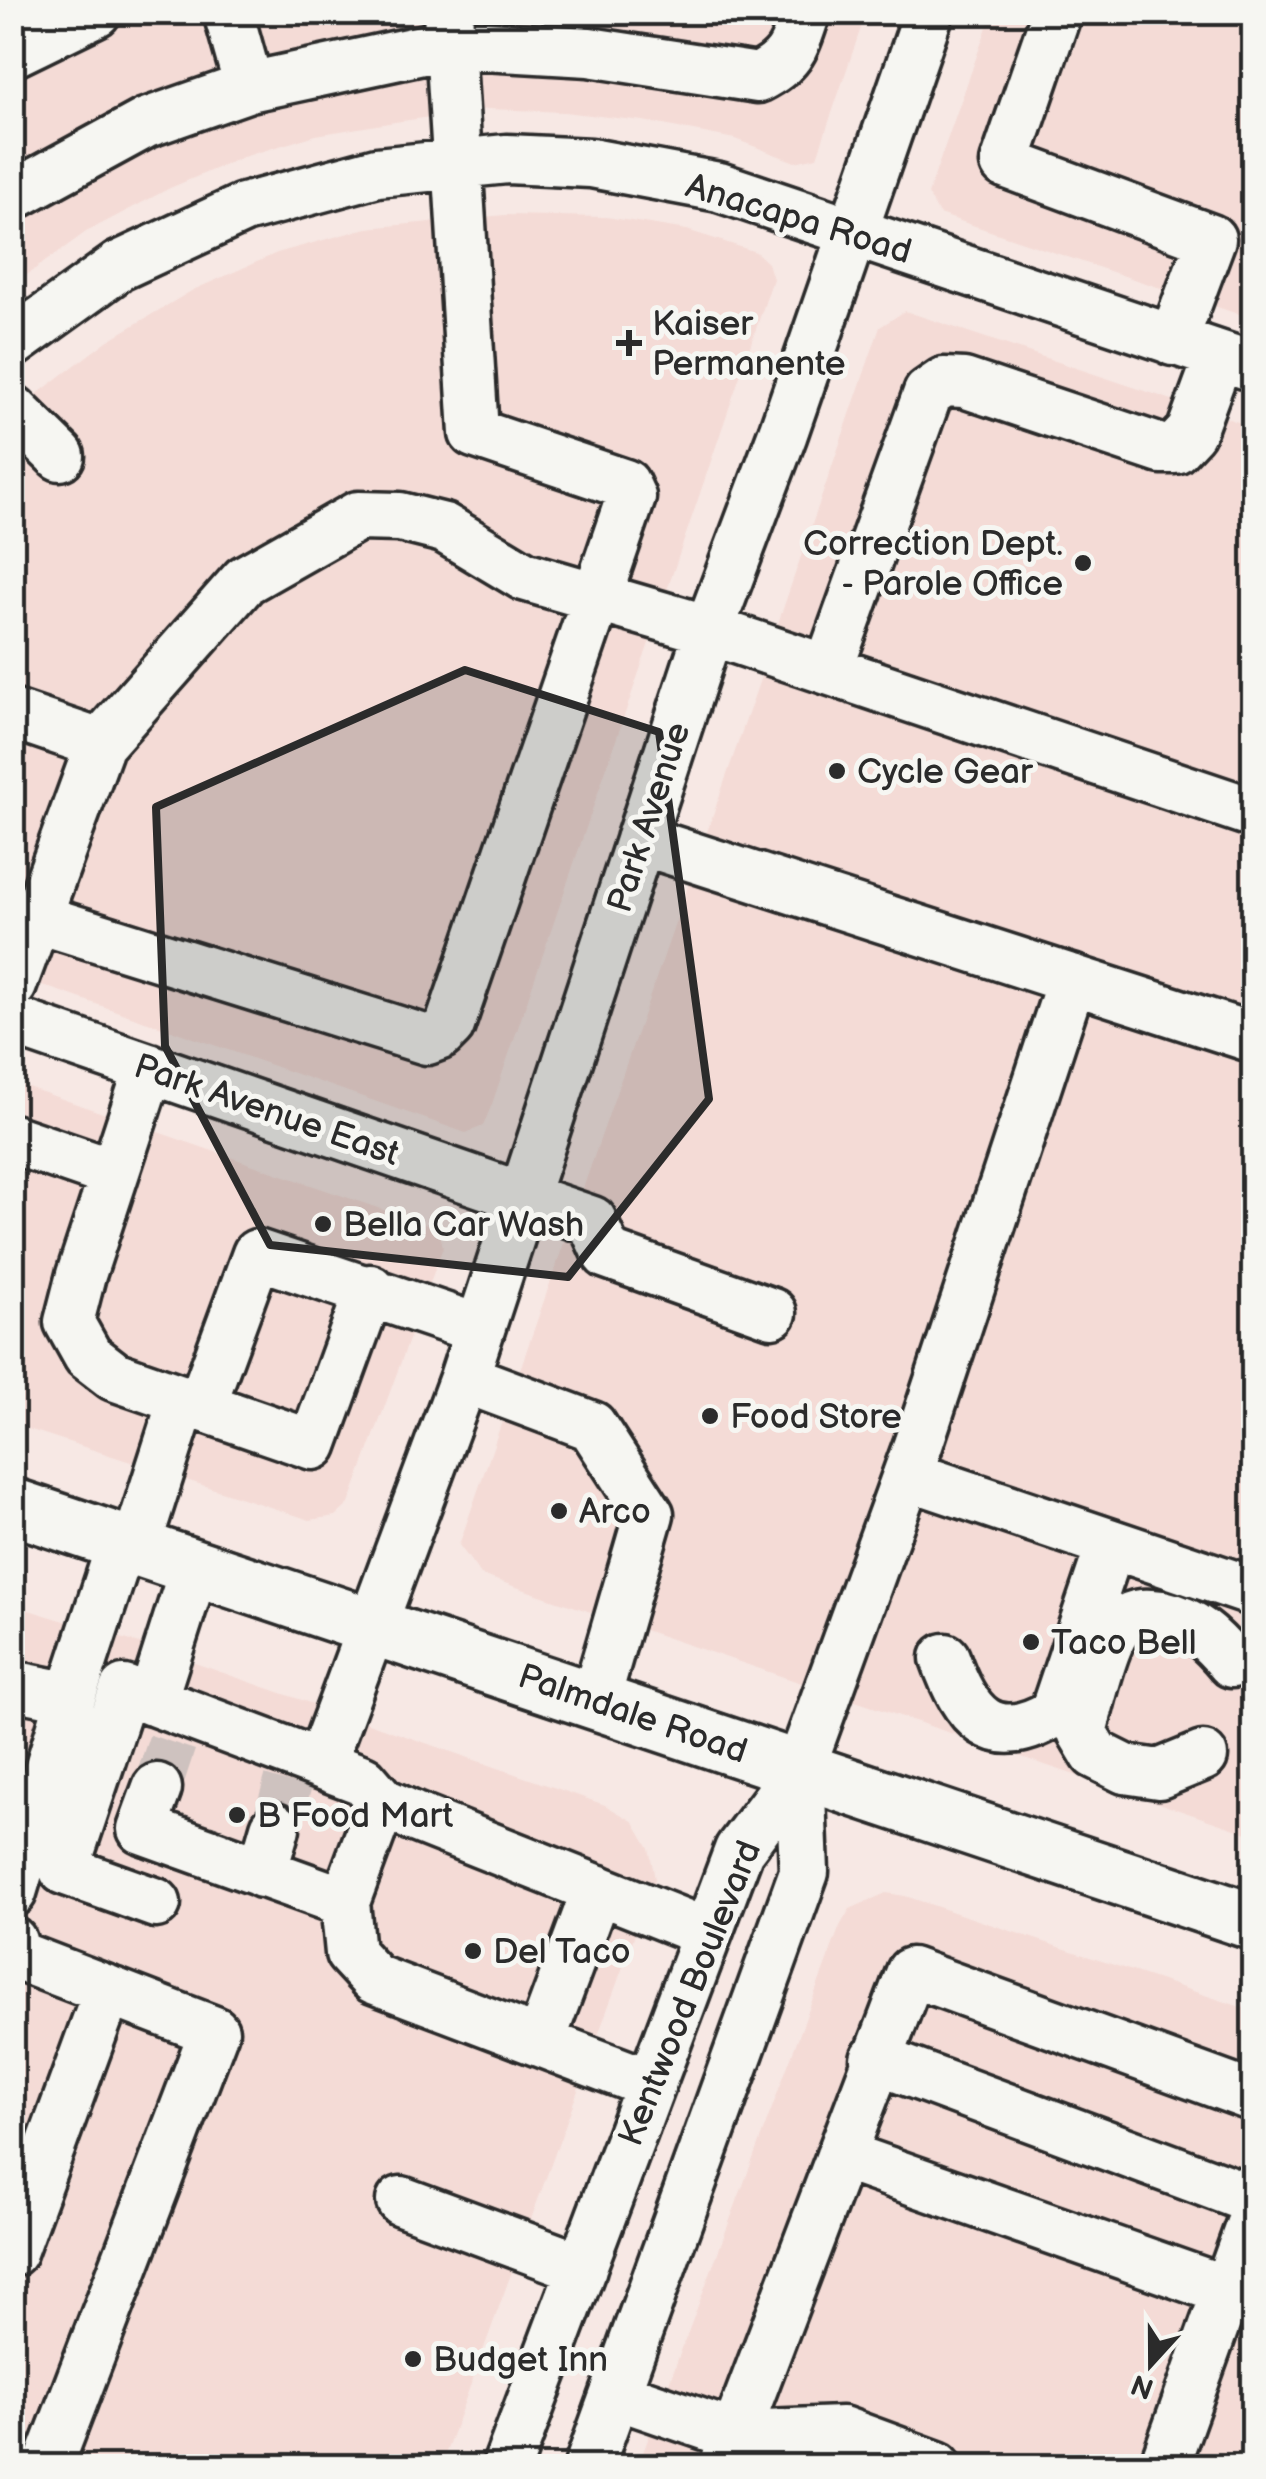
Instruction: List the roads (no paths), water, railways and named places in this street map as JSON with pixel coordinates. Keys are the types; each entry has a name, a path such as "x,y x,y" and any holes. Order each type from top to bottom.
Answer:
{"highway":[{"name":"Palmdale Road","path":"12,1506 374,1624 1254,1922"}],"street":[{"path":"12,53 96,12"},
{"path":"228,12 249,87"},
{"path":"12,196 146,124 249,87 333,66 449,28 758,78 781,67 796,43 806,12"},
{"name":"Park Avenue","path":"303,1764 374,1624 464,1378 710,630 929,12"},
{"path":"1057,12 1005,163 1211,238 1174,341"},
{"path":"36,918 427,1040 450,1026 632,497 624,484 474,433 449,28"},
{"name":"Anacapa Road","path":"12,344 120,266 244,208 377,172 507,159 609,166 719,187 1236,361"},
{"path":"828,670 928,393 944,382 964,383 1161,450 1175,449 1191,432 1236,361"},
{"path":"12,409 60,456"},
{"path":"12,985 100,744 244,580 358,516 400,517 444,528 524,576 710,630 1254,813"},
{"path":"12,714 100,744"},
{"path":"640,840 1254,1038"},
{"path":"800,1770 908,1475 1072,980"},
{"name":"Park Avenue East","path":"12,1020 592,1222 607,1254 772,1312"},
{"path":"149,1068 69,1322 88,1356 114,1376 313,1445 370,1290"},
{"path":"12,1140 114,1174"},
{"path":"12,1892 72,1697 129,1544 257,1254 480,1329"},
{"path":"464,1378 592,1426 648,1514 594,1701"},
{"path":"908,1475 1254,1592"},
{"path":"945,1658 966,1706 985,1724 1028,1729 1054,1713 1111,1544"},
{"path":"170,1716 195,1566"},
{"path":"1203,1756 1159,1774 1125,1769 1095,1754 1082,1732 1109,1642 1122,1621 1146,1612 1183,1620 1208,1635 1232,1663"},
{"path":"12,1686 72,1697"},
{"path":"156,1902 64,1870 124,1690 170,1716 303,1764 363,1780 382,1802 707,1933"},
{"name":"Kentwood Boulevard","path":"506,2466 739,1850 800,1770"},
{"name":"Kentwood Boulevard","path":"588,2466 804,1872 800,1770"},
{"path":"382,1802 345,1902 350,1953 374,1979 650,2084"},
{"path":"84,1810 150,1808 262,1873 345,1902"},
{"path":"262,1873 275,1828"},
{"path":"540,2042 598,1889"},
{"path":"12,1941 16,1955 214,2031 36,2460"},
{"path":"729,2450 910,1972 1254,2098"},
{"path":"12,2252 108,1990"},
{"path":"876,2059 1254,2200"},
{"path":"841,2155 1227,2291"},
{"path":"401,2201 582,2268"},
{"path":"1164,2466 1254,2215"},
{"path":"616,2394 729,2450 842,2431 937,2466"}],"tunnel":[{"path":"157,1788 174,1737"},
{"path":"275,1828 290,1776"}],"place":[{"name":"Kaiser Permanente","path":"629,343"},
{"name":"Correction Dept. - Parole Office","path":"1083,563"},
{"name":"Cycle Gear","path":"837,771"},
{"name":"Bella Car Wash","path":"323,1224"},
{"name":"Food Store","path":"710,1416"},
{"name":"Arco","path":"559,1511"},
{"name":"Taco Bell","path":"1031,1642"},
{"name":"B Food Mart","path":"237,1815"},
{"name":"Del Taco","path":"473,1951"},
{"name":"Budget Inn","path":"413,2359"}]}
